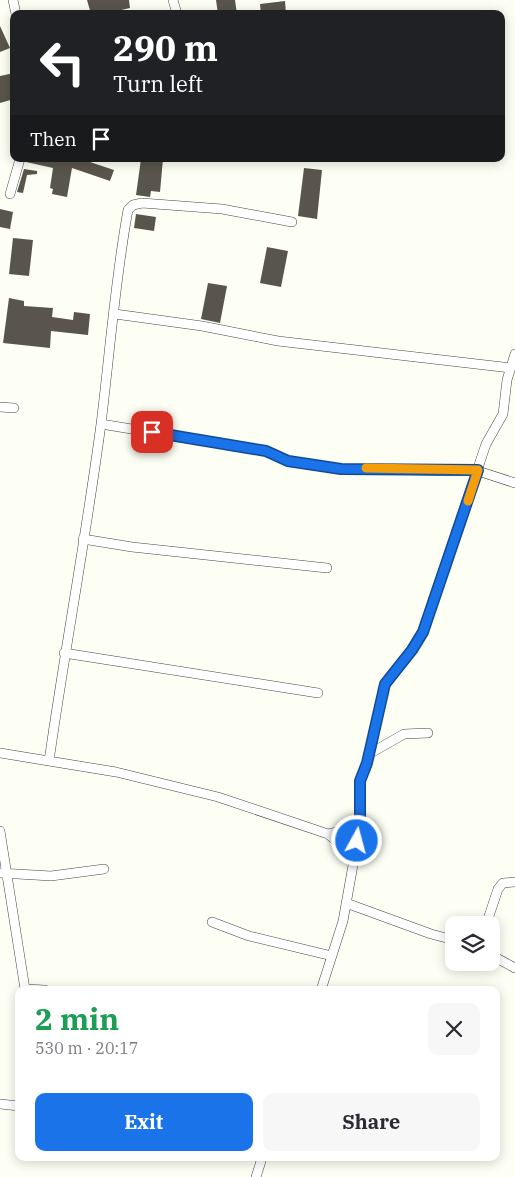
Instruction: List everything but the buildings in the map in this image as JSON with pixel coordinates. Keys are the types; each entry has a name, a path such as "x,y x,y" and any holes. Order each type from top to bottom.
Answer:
{"street":[{"path":"10,194 19,162"},
{"path":"49,761 64,653 101,424 115,314 119,260 128,210 133,205 142,203 222,209 292,222"},
{"path":"115,314 202,326 278,341 510,368"},
{"path":"322,986 346,903 360,826 360,781 369,754 385,684 412,650 423,632 486,444 503,414 510,368 515,354"},
{"path":"505,394 515,397"},
{"path":"0,407 14,408"},
{"path":"101,424 266,451 288,461 311,465 341,469 478,470 515,483"},
{"path":"83,539 132,547 327,568"},
{"path":"64,653 318,693"},
{"path":"369,754 404,734 428,733"},
{"path":"0,753 116,772 218,797 328,834 354,856"},
{"path":"328,834 360,826"},
{"path":"0,830 4,873 24,986"},
{"path":"4,873 51,876 104,870"},
{"path":"489,916 498,889 503,883 515,882"},
{"path":"346,903 445,938"},
{"path":"212,922 250,936 332,956"},
{"path":"500,960 515,968"},
{"path":"0,1104 15,1106"},
{"path":"256,1177 261,1161"}],"slow traffic":[{"path":"366,468 478,470 468,501"}],"route":[{"path":"152,432 266,451 295,463 341,469 434,468 478,470 423,632 412,650 385,684 367,763 360,781 360,826 357,841"}]}
